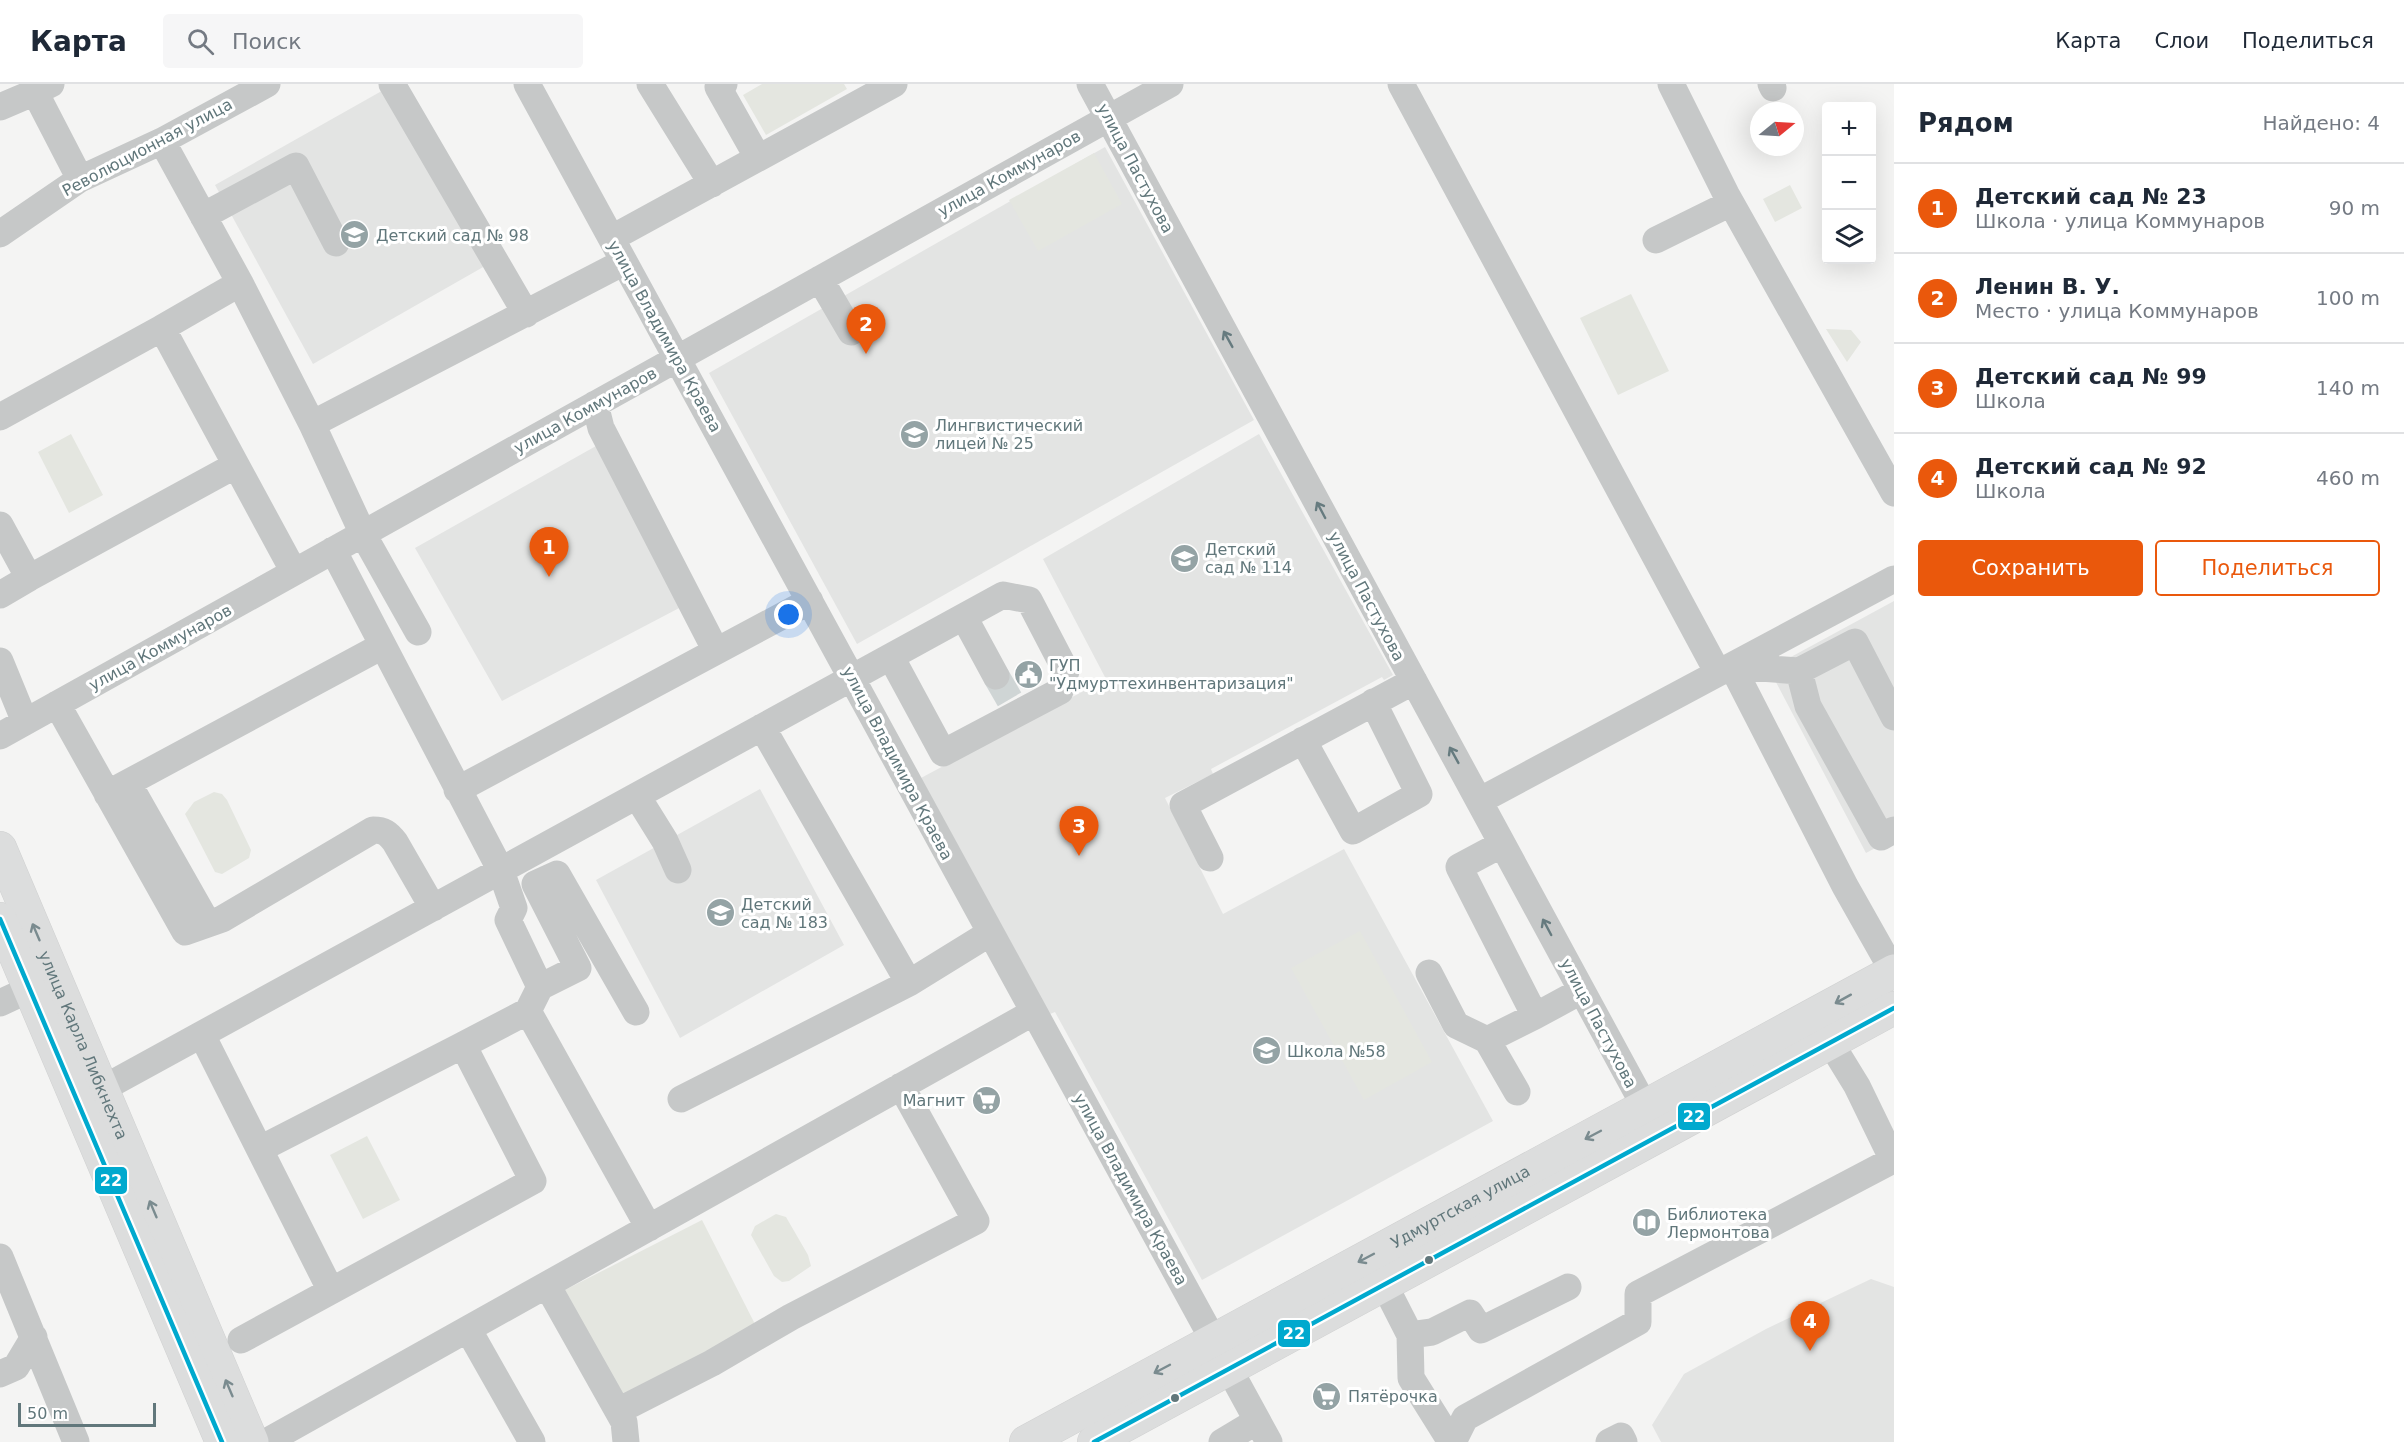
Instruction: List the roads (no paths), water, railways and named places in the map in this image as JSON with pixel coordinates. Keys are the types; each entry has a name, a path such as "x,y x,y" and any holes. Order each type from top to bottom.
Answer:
{"main road":[{"name":"улица Карла Либкнехта","path":"0,848 252,1442"},
{"name":"улица Карла Либкнехта","path":"0,919 222,1442"},
{"name":"Удмуртская улица","path":"1026,1442 1894,971"},
{"name":"Удмуртская улица","path":"1094,1442 1894,1008"}],"street":[{"name":"Революционная улица","path":"2,225 80,179 162,141 267,84"},
{"path":"392,84 526,314"},
{"name":"улица Владимира Краева","path":"527,84 1263,1431"},
{"path":"650,84 712,183"},
{"path":"724,84 718,87 758,158"},
{"path":"612,238 894,84"},
{"name":"улица Пастухова","path":"1090,84 1645,1107"},
{"name":"улица Коммунаров","path":"0,736 1170,84"},
{"path":"1401,84 1894,971"},
{"path":"1671,84 1731,203 1894,493"},
{"path":"0,107 43,88 80,179"},
{"path":"162,141 240,283 312,424 363,534 418,632"},
{"path":"203,216 296,166 336,243"},
{"path":"1656,240 1731,203"},
{"path":"312,424 624,262"},
{"path":"820,279 851,332"},
{"path":"0,417 228,290"},
{"path":"162,328 294,572"},
{"path":"595,404 601,428 716,651"},
{"path":"0,595 236,465"},
{"path":"0,525 29,578"},
{"path":"333,550 501,871 514,908 508,920 534,999 649,1228"},
{"path":"1479,801 1894,579"},
{"path":"102,1089 1003,595 1029,600 1066,671 1060,691 1016,710 943,753 891,657"},
{"path":"457,790 810,601"},
{"path":"964,616 996,676"},
{"path":"1725,669 1799,671 1855,642 1894,717"},
{"path":"117,789 382,646"},
{"path":"0,661 25,722"},
{"path":"1799,671 1809,706 1881,837 1894,830"},
{"path":"1210,858 1183,805 1414,681"},
{"path":"1303,740 1353,831 1419,794 1373,702"},
{"path":"57,704 208,924 251,902 373,830 388,833 395,842 433,908"},
{"path":"762,727 909,983"},
{"path":"898,762 937,742"},
{"path":"637,796 665,841 678,870"},
{"path":"1502,844 1459,867 1535,1016"},
{"path":"578,968 535,884 557,874 636,1012"},
{"path":"681,1099 909,983 990,933"},
{"path":"260,1149 463,1045 578,968 608,962"},
{"path":"1429,973 1456,1025 1487,1040 1517,1092"},
{"path":"0,1003 30,989"},
{"path":"1487,1040 1581,991"},
{"path":"813,1157 905,1094 1034,1012"},
{"path":"202,1035 332,1291"},
{"path":"1384,1284 1410,1335 1411,1378 1452,1442 1465,1418 1638,1322 1638,1294 1750,1233 1893,1160 1857,1086 1830,1042"},
{"path":"241,1340 533,1181 463,1045"},
{"path":"266,1442 649,1228 905,1094"},
{"path":"618,1411 712,1363 791,1317 976,1221 905,1094"},
{"path":"0,1257 76,1442"},
{"path":"547,1285 624,1422 626,1442"},
{"path":"1410,1335 1432,1332 1470,1313 1481,1330 1568,1287"},
{"path":"468,1329 532,1442"},
{"path":"34,1337 8,1371 49,1377"},
{"path":"1222,1442 1263,1431"},
{"path":"1609,1442 1621,1436 1624,1442"}],"tunnel":[{"path":"996,676 1014,707"}],"place":[{"name":"Детский сад № 98","path":"355,235"},
{"name":"Ленин В. У.","path":"866,354"},
{"name":"Лингвистический лицей № 25","path":"914,434"},
{"name":"Детский сад № 114","path":"1184,558"},
{"name":"Детский сад № 23","path":"549,577"},
{"name":"ГУП \"Удмурттехинвентаризация\"","path":"1028,674"},
{"name":"Детский сад № 99","path":"1079,856"},
{"name":"Детский сад № 183","path":"720,913"},
{"name":"Школа №58","path":"1266,1051"},
{"name":"Магнит","path":"986,1100"},
{"name":"Библиотека Лермонтова","path":"1646,1223"},
{"name":"Детский сад № 92","path":"1810,1351"},
{"name":"Пятёрочка","path":"1327,1396"}]}
